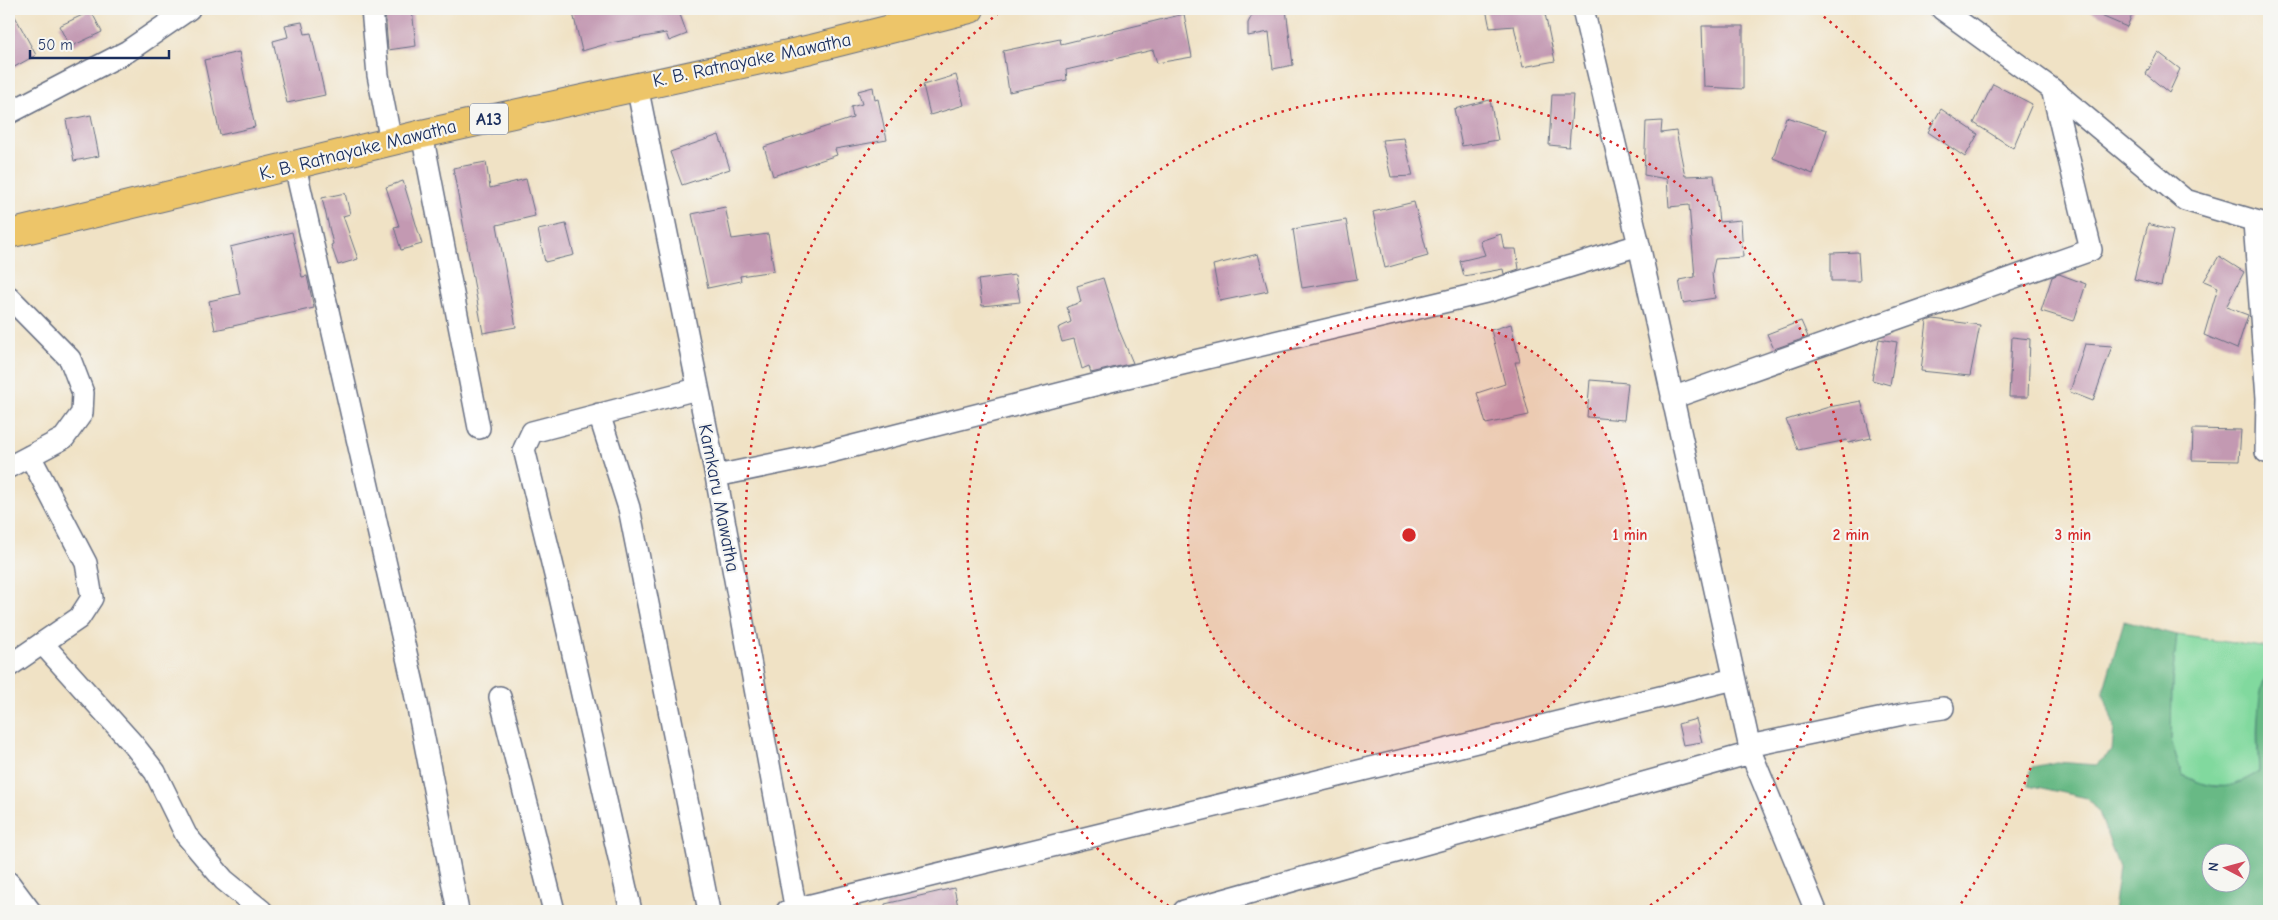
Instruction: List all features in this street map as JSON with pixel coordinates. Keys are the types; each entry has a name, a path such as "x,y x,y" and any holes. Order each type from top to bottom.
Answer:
{"highway":[{"name":"K. B. Ratnayake Mawatha","path":"9,234 422,134 811,49 970,9"}],"street":[{"path":"9,113 128,51 189,9"},
{"path":"372,9 378,75 391,142"},
{"path":"1583,9 1639,245 1750,750 1816,911"},
{"path":"1942,9 2052,89 2185,200 2261,224 2266,452"},
{"name":"Kamkaru Mawatha","path":"637,86 716,476 793,911"},
{"path":"1672,398 2091,250 2052,89"},
{"path":"422,134 479,428"},
{"path":"295,166 414,688 458,911"},
{"path":"716,476 818,455 1110,381 1490,291 1639,245"},
{"path":"9,297 70,359 83,393 82,414 64,438 9,467"},
{"path":"631,911 556,579 524,449 532,432 697,389"},
{"path":"599,414 629,508 709,911"},
{"path":"9,666 79,618 92,598 86,563 30,456"},
{"path":"42,643 133,744 155,772 186,835 224,880 262,911"},
{"path":"793,911 1734,679"},
{"path":"500,697 554,911"},
{"path":"1184,911 1750,750 1903,714 1943,708"},
{"path":"10,888 30,911"}],"green space":[{"path":"2124,621 2177,635 2172,681 2171,740 2182,775 2213,786 2221,787 2238,783 2259,772 2259,705 2264,680 2269,670 2269,911 2113,911 2119,868 2099,812 2087,798 2028,785 2032,767 2057,762 2096,765 2112,751 2114,726 2103,692"},
{"path":"2177,635 2269,648 2268,666 2257,724 2259,772 2232,787 2205,785 2182,775 2171,740 2172,681"}],"building":[{"path":"9,9 11,9 36,55 9,70"},
{"path":"385,9 412,9 416,46 388,50"},
{"path":"572,9 678,9 687,34 669,41 666,33 610,43 582,51"},
{"path":"1255,9 1286,9 1293,65 1273,69 1269,32 1248,36 1248,23"},
{"path":"1486,9 1544,9 1555,61 1523,67 1514,26 1490,28"},
{"path":"2085,9 2134,9 2127,27"},
{"path":"91,11 102,32 70,47 59,26"},
{"path":"1184,14 1192,57 1157,63 1153,50 1066,70 1067,80 1009,92 1003,51 1060,39 1061,44"},
{"path":"302,22 305,34 311,33 325,95 287,103 273,41 288,37 285,25"},
{"path":"1702,26 1743,26 1743,89 1704,87"},
{"path":"239,52 255,127 220,135 204,60"},
{"path":"2158,52 2180,69 2169,93 2146,74"},
{"path":"956,75 964,105 930,115 923,85"},
{"path":"1993,84 2032,104 2013,148 1974,123"},
{"path":"873,87 875,100 878,99 887,140 835,149 837,155 773,176 764,147 853,118 851,107 862,104 858,91"},
{"path":"1552,95 1573,95 1569,147 1549,145"},
{"path":"1490,100 1498,140 1462,146 1454,109"},
{"path":"1941,109 1978,134 1965,157 1928,132"},
{"path":"91,115 99,156 74,161 66,120"},
{"path":"1786,117 1827,130 1813,174 1773,158"},
{"path":"1662,121 1661,133 1676,131 1685,176 1714,175 1719,222 1741,220 1743,257 1715,259 1712,273 1715,298 1683,303 1679,280 1695,277 1689,205 1669,207 1667,179 1644,175 1646,122"},
{"path":"719,135 730,169 682,185 670,152"},
{"path":"1404,138 1413,176 1391,177 1382,140"},
{"path":"486,162 490,188 526,179 535,216 497,225 516,327 483,333 453,168"},
{"path":"403,181 422,244 401,250 394,227 399,226 386,187"},
{"path":"345,193 350,214 343,216 358,259 338,265 331,245 333,244 322,198"},
{"path":"1414,202 1428,256 1385,268 1373,212"},
{"path":"725,207 732,239 768,234 774,271 740,276 741,281 708,288 692,214"},
{"path":"1346,220 1357,279 1302,288 1293,229"},
{"path":"566,224 574,255 545,262 538,230"},
{"path":"2148,224 2173,231 2161,286 2134,279"},
{"path":"292,232 302,277 307,276 314,308 215,330 209,301 240,294 230,247"},
{"path":"1501,234 1504,249 1516,249 1519,269 1504,274 1503,269 1464,276 1460,261 1485,255 1480,241"},
{"path":"1858,252 1860,281 1831,281 1831,253"},
{"path":"1258,254 1268,291 1220,301 1213,265"},
{"path":"2219,256 2244,272 2226,307 2248,315 2237,349 2204,335 2218,287 2204,281"},
{"path":"2059,274 2086,284 2074,321 2041,311 2052,277"},
{"path":"1015,275 1020,302 982,306 978,280"},
{"path":"1103,278 1119,330 1133,363 1091,373 1089,366 1082,369 1074,339 1062,342 1058,328 1071,322 1067,307 1081,302 1077,286"},
{"path":"1933,319 1980,325 1970,376 1921,371 1927,321"},
{"path":"1801,321 1808,337 1774,349 1767,334"},
{"path":"1511,324 1520,362 1515,362 1529,415 1486,424 1477,393 1505,384 1491,330"},
{"path":"2012,337 2030,339 2028,397 2009,397"},
{"path":"1879,339 1897,342 1890,385 1872,380"},
{"path":"2085,344 2112,346 2093,401 2070,392"},
{"path":"1590,380 1628,383 1624,420 1587,417"},
{"path":"1861,401 1871,438 1848,443 1847,440 1798,450 1786,420 1829,407"},
{"path":"2193,429 2241,430 2239,461 2192,460"},
{"path":"1696,719 1702,742 1683,745 1678,724"},
{"path":"954,888 959,911 885,911 885,904"}]}
